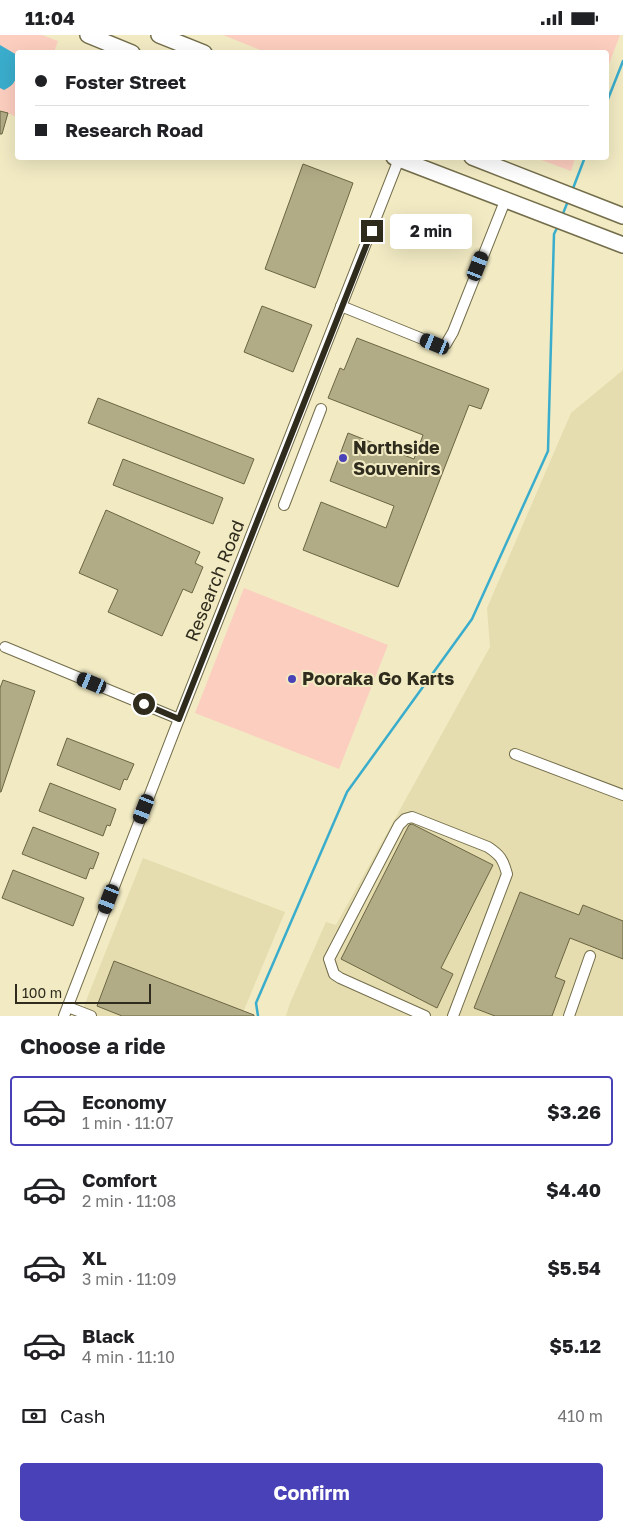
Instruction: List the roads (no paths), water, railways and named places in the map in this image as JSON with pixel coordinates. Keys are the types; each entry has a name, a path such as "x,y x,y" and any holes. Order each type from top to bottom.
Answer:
{"highway":[{"path":"88,35 125,50"},
{"path":"160,35 197,50"},
{"path":"403,160 623,245"},
{"path":"480,160 623,216"}],"street":[{"name":"Research Road","path":"66,1011 397,160"},
{"path":"341,306 440,346 446,344 453,331 505,201"},
{"path":"284,505 321,409"},
{"path":"298,417 315,424"},
{"path":"274,476 292,483"},
{"path":"5,647 179,719"},
{"path":"515,754 623,795"},
{"path":"425,1016 340,978 334,974 329,959 399,825 405,819 412,817 488,847 499,855 504,863 507,874 454,1016"},
{"path":"569,1016 590,955"},
{"path":"66,1011 91,1016"}],"water":[{"path":"0,45 15,54 15,80 13,84 4,90 0,88"}],"waterway":[{"path":"609,96 623,61"},
{"path":"572,191 584,160"},
{"path":"562,216 568,201"},
{"path":"258,1016 256,1003 347,792 472,619 548,451 554,234 558,226"}],"place":[{"name":"Northside Souvenirs","path":"343,458"},
{"name":"Pooraka Go Karts","path":"292,679"}]}
